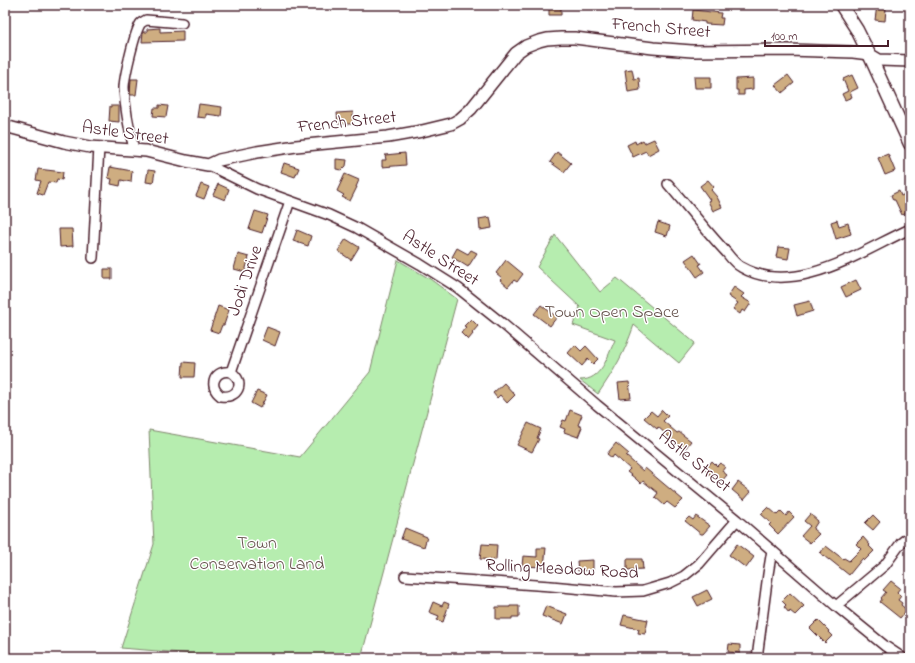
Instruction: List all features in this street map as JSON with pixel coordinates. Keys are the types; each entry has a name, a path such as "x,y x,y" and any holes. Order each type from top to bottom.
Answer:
{"main road":[{"path":"841,5 857,30 869,54 910,144"}],"street":[{"path":"134,149 127,117 124,87 132,47 138,28 141,22 146,20 182,24"},
{"name":"French Street","path":"208,165 219,160 257,152 296,146 388,137 451,124 460,119 471,109 516,53 533,43 547,39 575,38 653,48 692,51 788,50 853,52 869,54 880,60 910,61"},
{"name":"Astle Street","path":"5,126 64,142 154,152 186,161 208,165 257,189 329,215 357,228 420,264 458,288 503,324 597,405 737,520 836,606 885,646 903,658"},
{"path":"93,258 99,147"},
{"path":"668,184 740,267 760,275 779,278 820,271 910,229"},
{"name":"Jodi Drive","path":"231,372 290,201"},
{"name":"Rolling Meadow Road","path":"405,576 616,592 643,591 670,583 684,576 699,564 737,520"},
{"path":"836,606 885,565 901,543 906,539"},
{"path":"757,658 772,550"}],"green space":[{"name":"Town Open Space","path":"555,235 600,292 617,278 695,343 679,363 634,325 619,361 598,394 580,380 587,379 599,372 615,340 573,325 580,307 537,267"},
{"name":"Town Conservation Land","path":"398,260 430,279 457,299 361,658 242,658 121,648 154,544 149,430 300,457 370,372"}],"building":[{"path":"549,5 561,5 561,15 549,15"},
{"path":"877,5 884,5 884,9 886,9 885,21 875,20"},
{"path":"693,10 721,13 720,18 723,18 722,25 705,24 705,22 692,20"},
{"path":"160,28 160,32 183,31 183,41 142,42 143,32 147,32 147,29"},
{"path":"632,69 634,79 639,78 640,90 628,92 625,70"},
{"path":"788,75 794,83 782,93 775,85"},
{"path":"852,75 858,88 850,92 852,97 845,100 842,94 848,91 843,79"},
{"path":"694,77 711,77 711,88 695,88"},
{"path":"753,78 753,89 744,90 744,95 738,95 738,90 736,90 736,79"},
{"path":"131,79 138,79 136,95 130,95"},
{"path":"199,104 222,107 221,116 206,114 206,118 197,117"},
{"path":"159,105 168,106 166,117 153,116 154,108 159,108"},
{"path":"110,106 119,106 119,122 109,121"},
{"path":"353,112 353,124 338,124 337,113"},
{"path":"654,139 659,149 648,155 646,151 633,157 627,145 635,141 636,144 643,140 645,143"},
{"path":"557,152 571,163 564,172 550,162"},
{"path":"405,153 406,165 382,167 382,160 386,160 385,155"},
{"path":"888,154 895,171 885,175 878,158"},
{"path":"336,159 347,160 346,166 342,170 336,169"},
{"path":"284,163 299,168 295,177 281,172"},
{"path":"110,167 132,171 131,182 121,180 120,186 111,184 112,179 108,178"},
{"path":"38,169 63,172 62,180 57,179 56,183 48,182 43,195 37,193 41,181 36,180"},
{"path":"148,170 155,171 153,183 146,182"},
{"path":"345,174 359,180 350,201 342,197 344,195 337,191"},
{"path":"708,180 714,187 711,190 717,197 722,207 713,211 708,201 710,200 700,186"},
{"path":"201,184 209,187 204,199 196,196"},
{"path":"218,184 229,189 225,200 213,195"},
{"path":"899,191 901,196 905,194 910,207 910,212 902,215 891,195"},
{"path":"255,211 268,215 262,233 249,229"},
{"path":"490,217 492,228 480,230 479,219"},
{"path":"837,220 839,226 848,223 851,234 836,239 831,222"},
{"path":"658,222 670,226 667,236 655,232"},
{"path":"59,229 72,229 73,246 60,247"},
{"path":"297,230 311,236 308,246 293,241"},
{"path":"346,239 359,247 351,260 338,251"},
{"path":"778,247 790,248 788,259 776,257"},
{"path":"457,248 468,254 471,250 477,253 468,267 452,257"},
{"path":"238,254 249,257 245,272 234,269"},
{"path":"694,254 701,264 699,265 704,272 697,277 685,260"},
{"path":"506,260 523,274 517,282 514,280 508,287 500,280 502,278 496,273"},
{"path":"104,269 112,269 112,279 104,279"},
{"path":"856,280 861,290 846,297 841,287"},
{"path":"734,287 744,294 741,297 751,303 745,312 742,310 740,314 733,309 738,303 728,296"},
{"path":"810,301 813,311 797,316 794,305"},
{"path":"541,305 557,317 550,326 534,314"},
{"path":"218,306 229,310 224,325 222,325 219,333 210,330"},
{"path":"471,319 478,326 468,340 461,333 466,327 464,326"},
{"path":"267,327 280,332 275,346 262,340"},
{"path":"575,345 581,351 586,346 598,359 593,364 588,359 582,366 568,353"},
{"path":"183,362 195,363 194,377 182,377"},
{"path":"629,382 631,398 620,399 618,383"},
{"path":"504,383 515,395 507,403 500,395 497,398 493,393"},
{"path":"257,391 267,395 260,408 251,403"},
{"path":"570,410 582,415 578,425 582,427 578,437 564,432 565,429 560,427 563,420 566,421"},
{"path":"662,410 668,416 663,421 677,433 679,432 691,441 684,450 658,427 657,429 644,418 651,411 657,416"},
{"path":"528,423 541,429 537,438 539,439 532,452 517,445"},
{"path":"616,443 629,454 626,456 643,471 645,468 683,500 675,508 667,502 664,505 655,497 658,493 643,481 641,484 627,472 630,469 614,455 612,458 607,454"},
{"path":"712,461 717,466 720,463 725,467 722,471 727,475 721,482 705,470"},
{"path":"738,482 751,492 744,500 732,490"},
{"path":"768,507 777,515 781,511 786,516 789,512 794,517 778,534 769,525 771,523 761,514"},
{"path":"810,514 818,521 813,529 819,534 810,543 801,536 810,526 804,521"},
{"path":"873,515 880,522 873,530 865,523"},
{"path":"696,516 710,526 703,534 685,521 689,517 693,520"},
{"path":"405,528 427,537 424,547 401,539"},
{"path":"863,537 874,551 864,561 862,559 849,575 820,553 826,546 843,559 844,558 849,561 861,549 856,544"},
{"path":"482,544 497,545 496,560 480,559"},
{"path":"737,544 754,557 746,568 729,555"},
{"path":"537,548 546,548 544,567 522,566 523,556 537,557"},
{"path":"627,559 642,559 643,569 627,570"},
{"path":"593,560 593,570 578,571 577,561"},
{"path":"891,581 900,588 897,592 901,596 898,600 907,610 900,618 880,602 882,599 881,598 886,592 883,590"},
{"path":"707,590 712,599 698,606 693,597"},
{"path":"790,593 804,606 795,615 790,611 789,613 784,607 786,605 782,601"},
{"path":"433,602 442,606 444,602 449,604 443,622 437,620 439,616 429,612"},
{"path":"519,606 519,617 512,617 512,619 496,619 496,607"},
{"path":"546,606 567,614 563,624 542,616"},
{"path":"624,615 648,620 645,634 638,633 639,629 621,625"},
{"path":"818,620 832,636 825,643 810,628"},
{"path":"729,644 740,645 740,653 728,652"}]}
